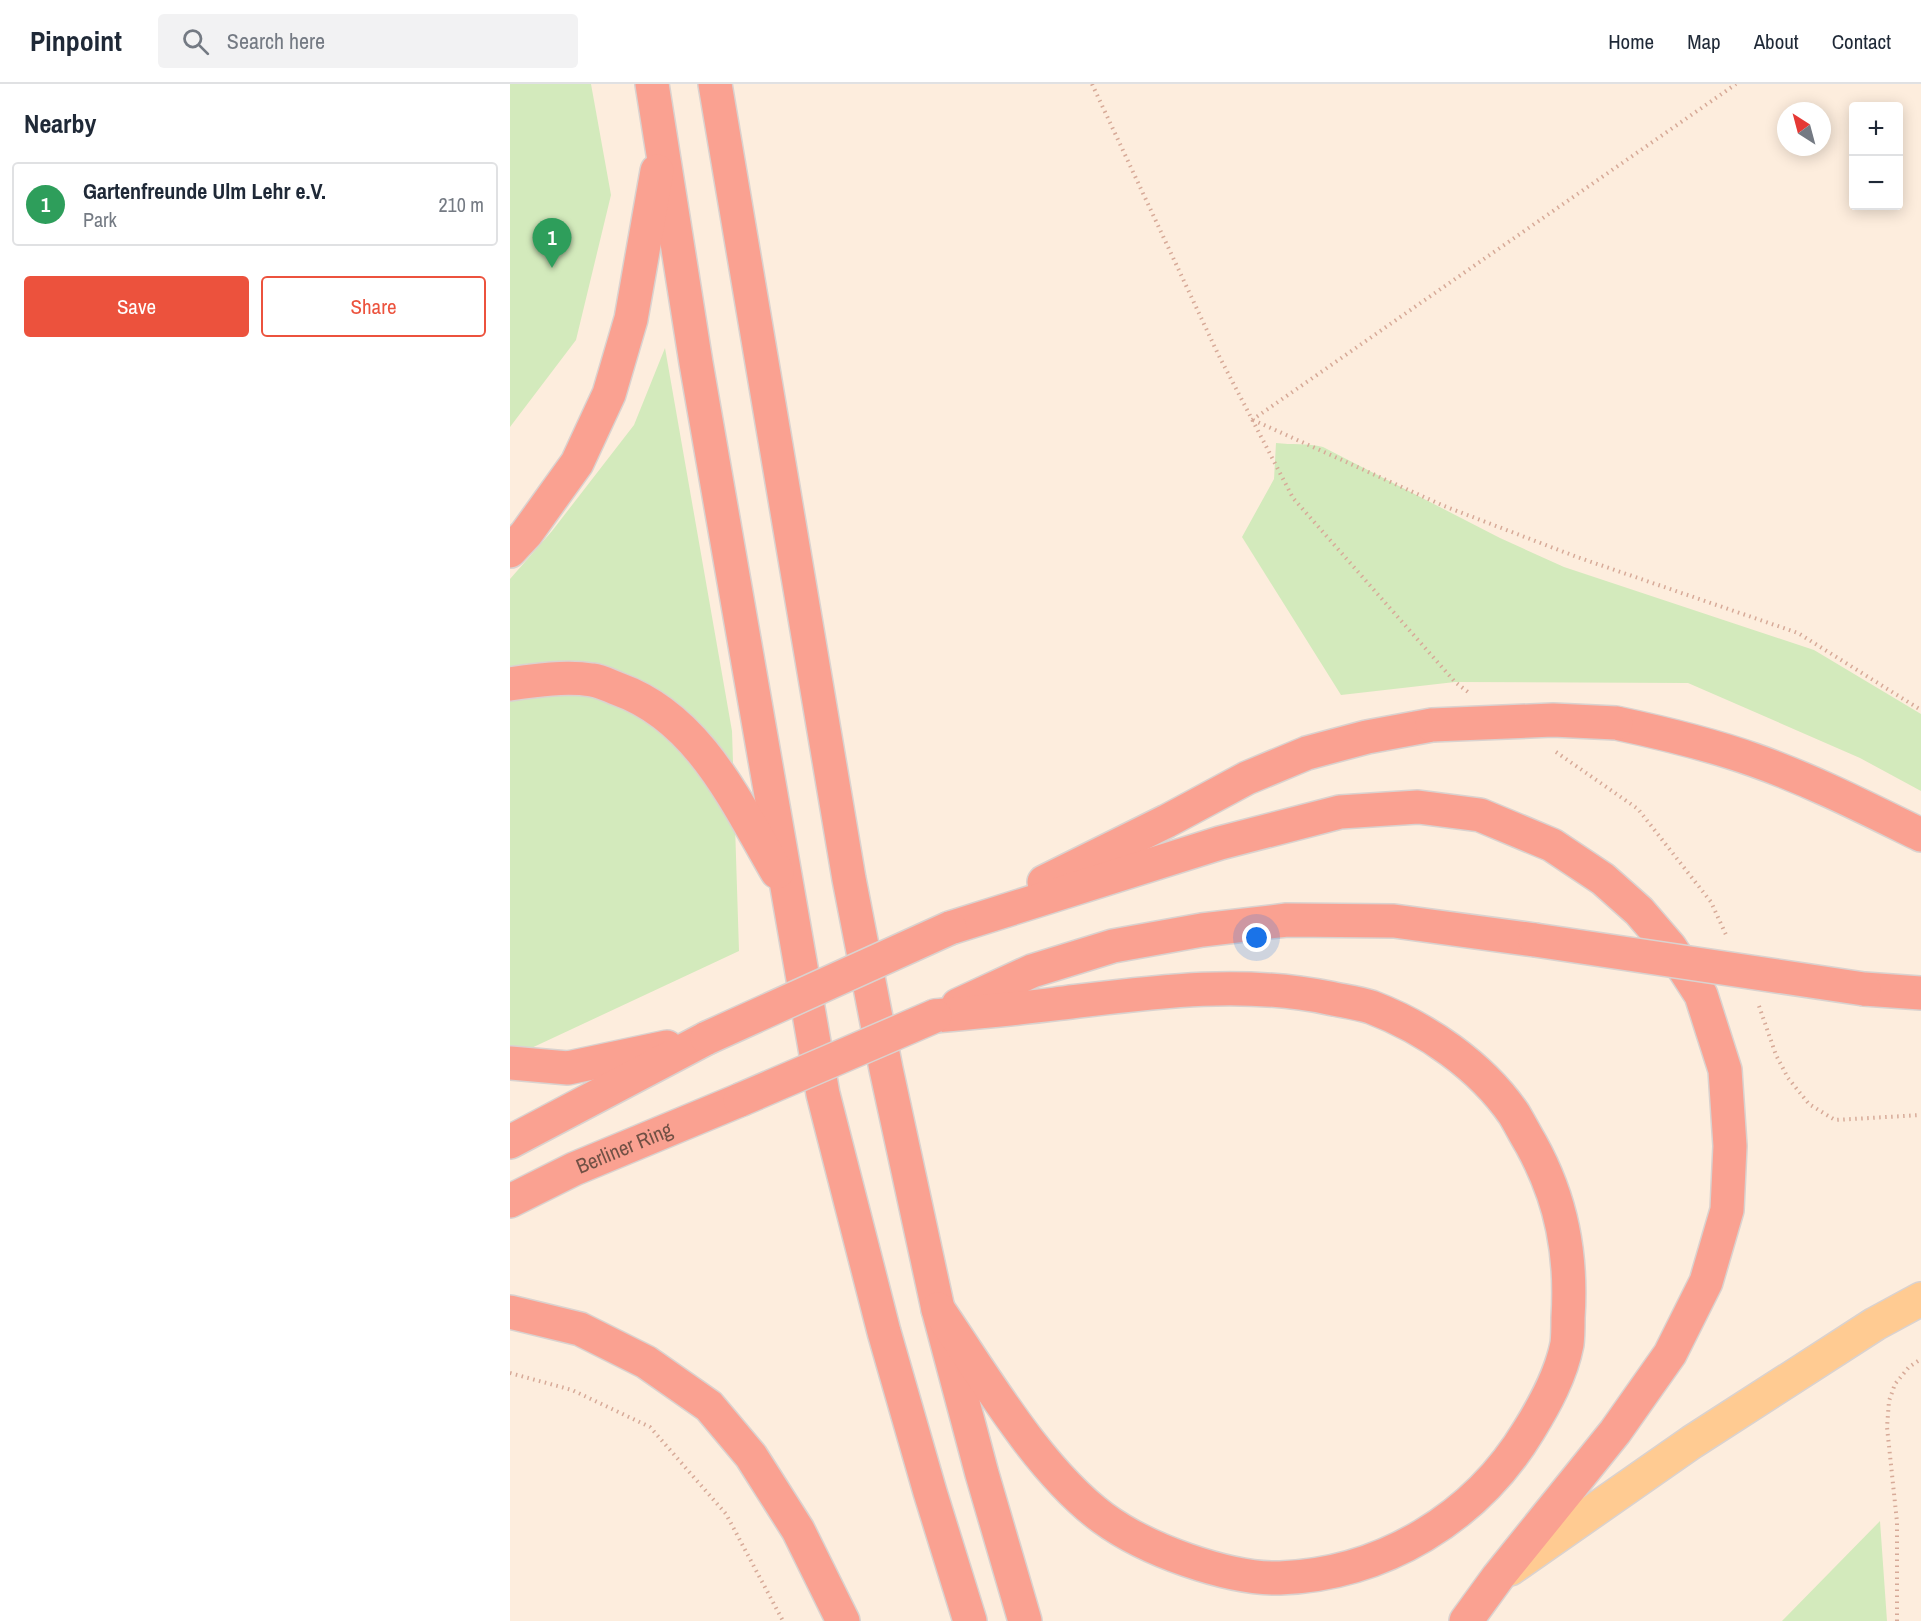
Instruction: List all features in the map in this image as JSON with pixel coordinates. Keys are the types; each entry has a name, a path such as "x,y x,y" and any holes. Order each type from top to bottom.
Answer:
{"highway":[{"path":"652,84 696,363 823,1094 888,1344 970,1621"},
{"path":"715,84 849,879 886,1070 938,1309 982,1474 1025,1621"},
{"path":"510,551 526,534 577,463 609,394 631,320 662,146"},
{"path":"510,684 548,679 593,680 636,695 670,717 701,748 724,781 788,891"},
{"path":"510,1142 707,1038 950,928 1257,774 1307,753 1367,737 1432,725 1553,720 1616,723 1667,734 1754,760 1855,802 1921,835"},
{"path":"950,928 1220,843 1340,812 1418,807 1480,815 1552,844 1603,879 1639,911 1670,947 1701,995 1725,1070 1730,1146 1727,1210 1706,1282 1670,1354 1615,1432 1498,1577 1466,1621"},
{"name":"Berliner Ring","path":"510,1201 574,1169 935,1016 1032,971 1113,946 1202,930 1287,920 1394,921 1864,989 1921,993"},
{"path":"935,1016 1052,1005 1150,992 1231,988 1299,992 1368,1006 1424,1032 1473,1067 1513,1112 1543,1166 1564,1227 1570,1282 1566,1346 1550,1396 1520,1446 1485,1488 1444,1525 1389,1554 1334,1572 1277,1578 1216,1570 1155,1549 1102,1518 1059,1478 1020,1428 938,1309"},
{"path":"510,1063 568,1068 707,1038"},
{"path":"510,1312 580,1329 646,1362 709,1406 751,1456 798,1530 843,1621"}],"main road":[{"path":"1498,1577 1692,1442 1875,1324 1921,1299"}],"path":[{"path":"1092,84 1218,354 1293,498 1455,682 1474,696"},
{"path":"1252,420 1736,84"},
{"path":"1252,420 1455,510 1577,557 1798,633 1921,710"},
{"path":"1551,749 1638,808 1711,902 1731,944"},
{"path":"1755,997 1765,1018 1776,1055 1788,1078 1809,1104 1835,1120 1921,1115"},
{"path":"1897,1621 1896,1522 1887,1427 1889,1401 1895,1384 1909,1367 1921,1359"},
{"path":"510,1373 572,1390 650,1427 726,1514 783,1621"}],"green space":[{"path":"510,84 591,84 611,195 576,340 510,427"},
{"path":"665,348 732,731 739,951 510,1058 510,579 552,531 634,425"},
{"path":"1276,443 1323,447 1500,538 1564,567 1814,650 1921,714 1921,791 1860,758 1688,683 1455,682 1341,695 1242,537 1274,479"},
{"path":"1880,1521 1887,1621 1782,1621"}],"place":[{"name":"Gartenfreunde Ulm Lehr e.V.","path":"552,268"}]}
